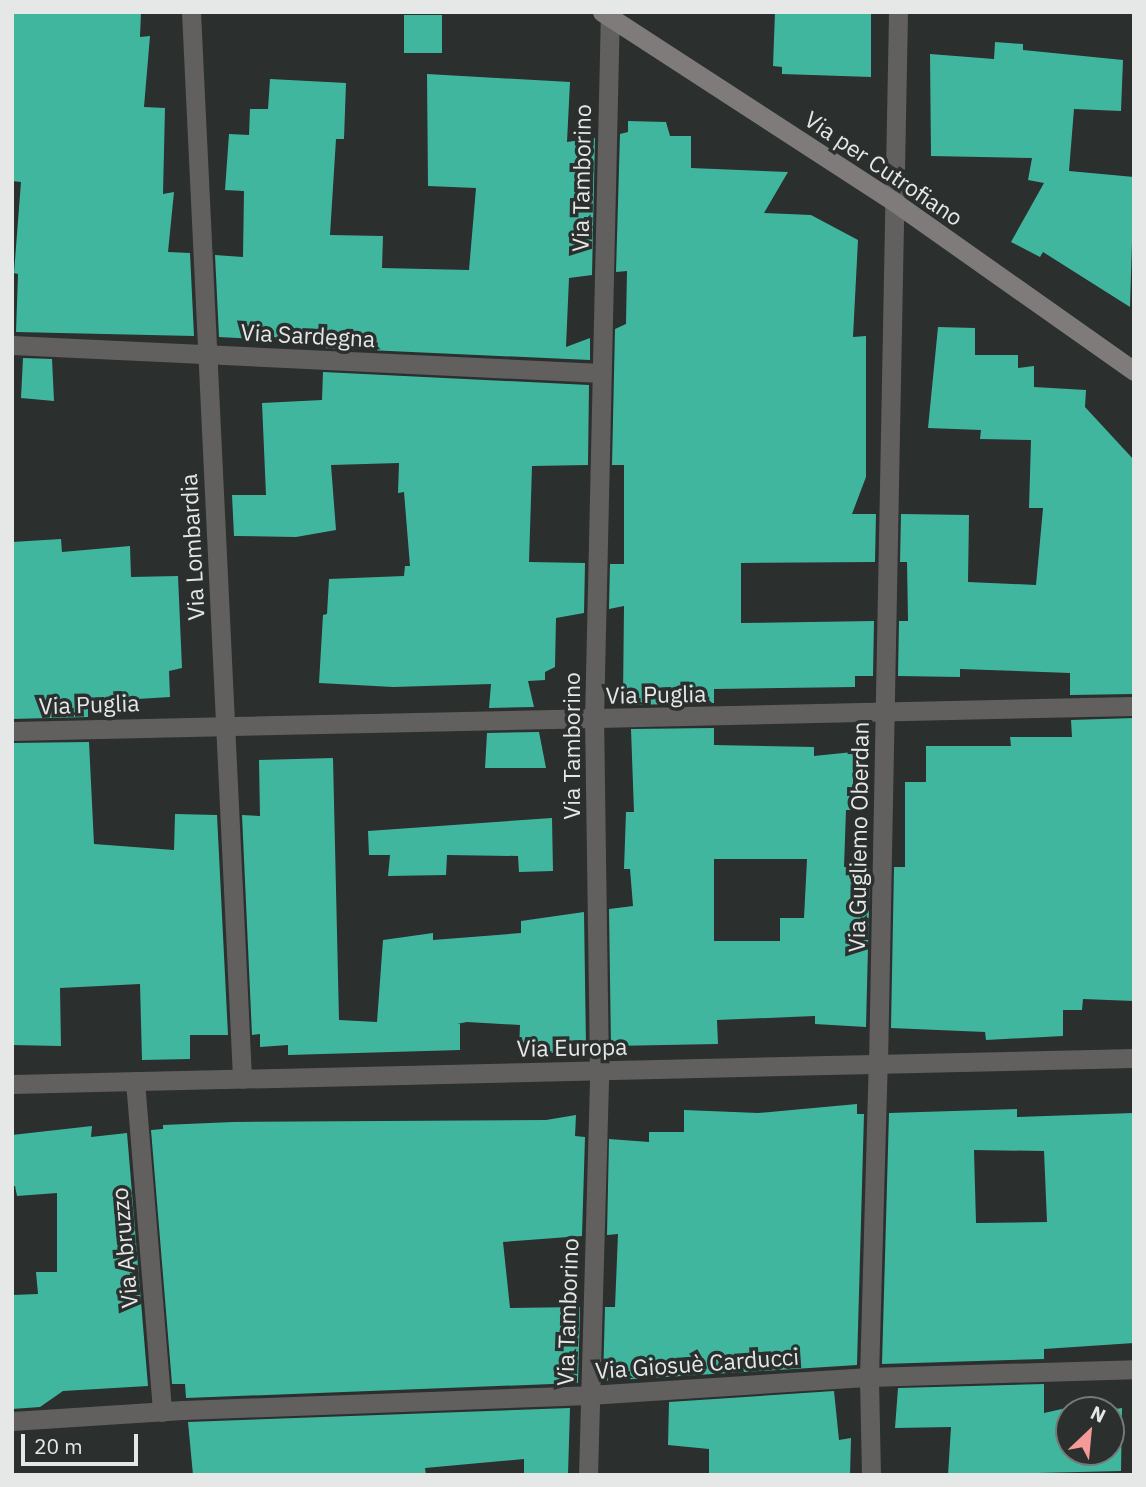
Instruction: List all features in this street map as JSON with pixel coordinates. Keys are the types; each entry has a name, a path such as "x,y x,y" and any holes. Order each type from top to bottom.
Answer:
{"main road":[{"name":"Via per Cutrofiano","path":"607,14 893,201 1134,371"}],"street":[{"name":"Via Lombardia","path":"191,12 242,1079"},
{"name":"Via Gugliemo Oberdan","path":"870,1475 869,1377 878,1064 898,12"},
{"name":"Via Tamborino","path":"588,1475 599,1070 594,719 607,14"},
{"name":"Via Sardegna","path":"12,345 601,373"},
{"name":"Via Puglia","path":"12,731 1134,706"},
{"name":"Via Europa","path":"12,1084 1134,1058"},
{"name":"Via Abruzzo","path":"135,1081 162,1412"},
{"name":"Via Giosuè Carducci","path":"12,1421 162,1412 589,1395 869,1377 1134,1370"}],"building":[{"path":"12,12 141,12 140,37 150,36 144,107 165,108 163,194 174,192 168,252 190,253 194,336 16,332 18,274 14,273 21,182 12,181"},
{"path":"775,12 871,12 871,77 782,74 782,67 773,66"},
{"path":"404,15 442,15 442,53 404,53"},
{"path":"995,42 1023,44 1023,50 1123,60 1121,111 1074,109 1069,171 1134,177 1130,307 1043,252 1040,257 1011,242 1044,183 1028,180 1032,158 931,156 930,54 994,59"},
{"path":"427,74 570,82 567,142 595,138 592,275 569,278 566,347 590,338 590,360 324,348 324,343 219,337 215,255 243,257 244,191 225,190 229,134 249,135 250,109 268,109 270,79 346,83 344,139 336,139 330,235 383,236 382,268 469,270 476,188 428,186"},
{"path":"628,121 666,122 670,136 691,136 691,168 788,172 764,213 811,215 858,240 853,337 866,336 866,477 852,514 876,514 875,562 741,563 741,623 874,621 873,676 855,676 855,687 714,689 714,703 631,705 631,697 623,697 624,606 609,609 610,564 624,564 624,465 612,465 615,329 626,324 627,271 616,272 620,134 628,132"},
{"path":"938,327 975,328 975,355 1018,355 1018,368 1034,366 1034,387 1086,390 1085,407 1134,460 1134,694 1070,695 1070,673 960,669 960,677 898,676 899,621 908,621 907,562 900,562 901,514 969,515 968,582 1036,585 1043,508 1029,508 1031,440 980,439 981,430 928,428"},
{"path":"23,358 52,359 54,401 21,398"},
{"path":"323,372 589,385 588,465 532,466 529,562 585,563 584,613 556,618 555,667 545,672 545,680 528,681 534,707 489,708 491,684 393,687 319,683 323,615 327,614 329,579 404,576 405,566 410,566 404,492 398,493 399,463 331,465 336,530 296,537 234,536 232,495 266,495 262,403 322,400"},
{"path":"61,539 62,552 130,546 131,577 178,576 182,668 169,671 170,697 88,702 88,717 12,719 12,542"},
{"path":"1134,718 1134,1001 1083,999 1082,1010 1063,1010 1063,1036 986,1040 985,1032 891,1028 894,867 905,867 905,782 926,782 926,746 1011,746 1010,737 1072,737 1071,720"},
{"path":"714,728 714,745 814,747 814,756 853,752 853,810 846,810 844,867 870,867 866,1027 815,1024 815,1016 717,1020 718,1044 611,1046 609,909 633,906 630,869 624,869 626,812 634,812 631,729","holes":["714,859 807,859 804,918 780,918 780,941 714,941"]},
{"path":"539,732 546,768 485,768 487,733"},
{"path":"89,742 94,844 174,850 175,814 217,815 228,1035 190,1035 190,1059 142,1060 140,984 60,988 61,1046 12,1045 12,743"},
{"path":"333,758 339,1020 377,1022 383,940 433,933 433,940 521,933 521,921 584,912 586,1047 575,1047 575,1054 519,1051 520,1025 467,1022 457,1024 460,1024 460,1050 288,1055 288,1045 260,1047 260,1034 252,1035 242,815 260,816 259,760"},
{"path":"552,818 553,871 519,872 518,856 447,855 446,875 388,876 390,855 369,855 368,831"},
{"path":"857,1104 857,1114 864,1114 857,1365 603,1381 605,1307 615,1307 618,1234 607,1235 609,1139 649,1142 649,1132 684,1132 684,1110 758,1113"},
{"path":"1017,1109 1017,1117 1134,1113 1134,1343 1044,1349 1044,1359 882,1364 889,1113","holes":["974,1150 1044,1151 1047,1222 976,1223"]},
{"path":"576,1115 575,1136 585,1137 582,1236 503,1242 510,1308 580,1307 578,1383 186,1398 185,1384 172,1384 151,1130 163,1129 163,1125 233,1122 546,1120"},
{"path":"92,1126 91,1137 127,1133 148,1386 63,1391 40,1407 12,1409 12,1295 38,1294 36,1272 57,1272 57,1193 17,1196 15,1186 12,1186 12,1135"},
{"path":"1044,1384 1044,1413 1055,1411 1055,1466 1121,1466 1121,1471 948,1475 951,1427 895,1428 898,1388"},
{"path":"834,1391 839,1440 851,1438 850,1475 709,1475 709,1449 668,1445 669,1402"},
{"path":"570,1408 568,1475 524,1475 524,1459 425,1468 426,1475 193,1475 188,1422"}]}
